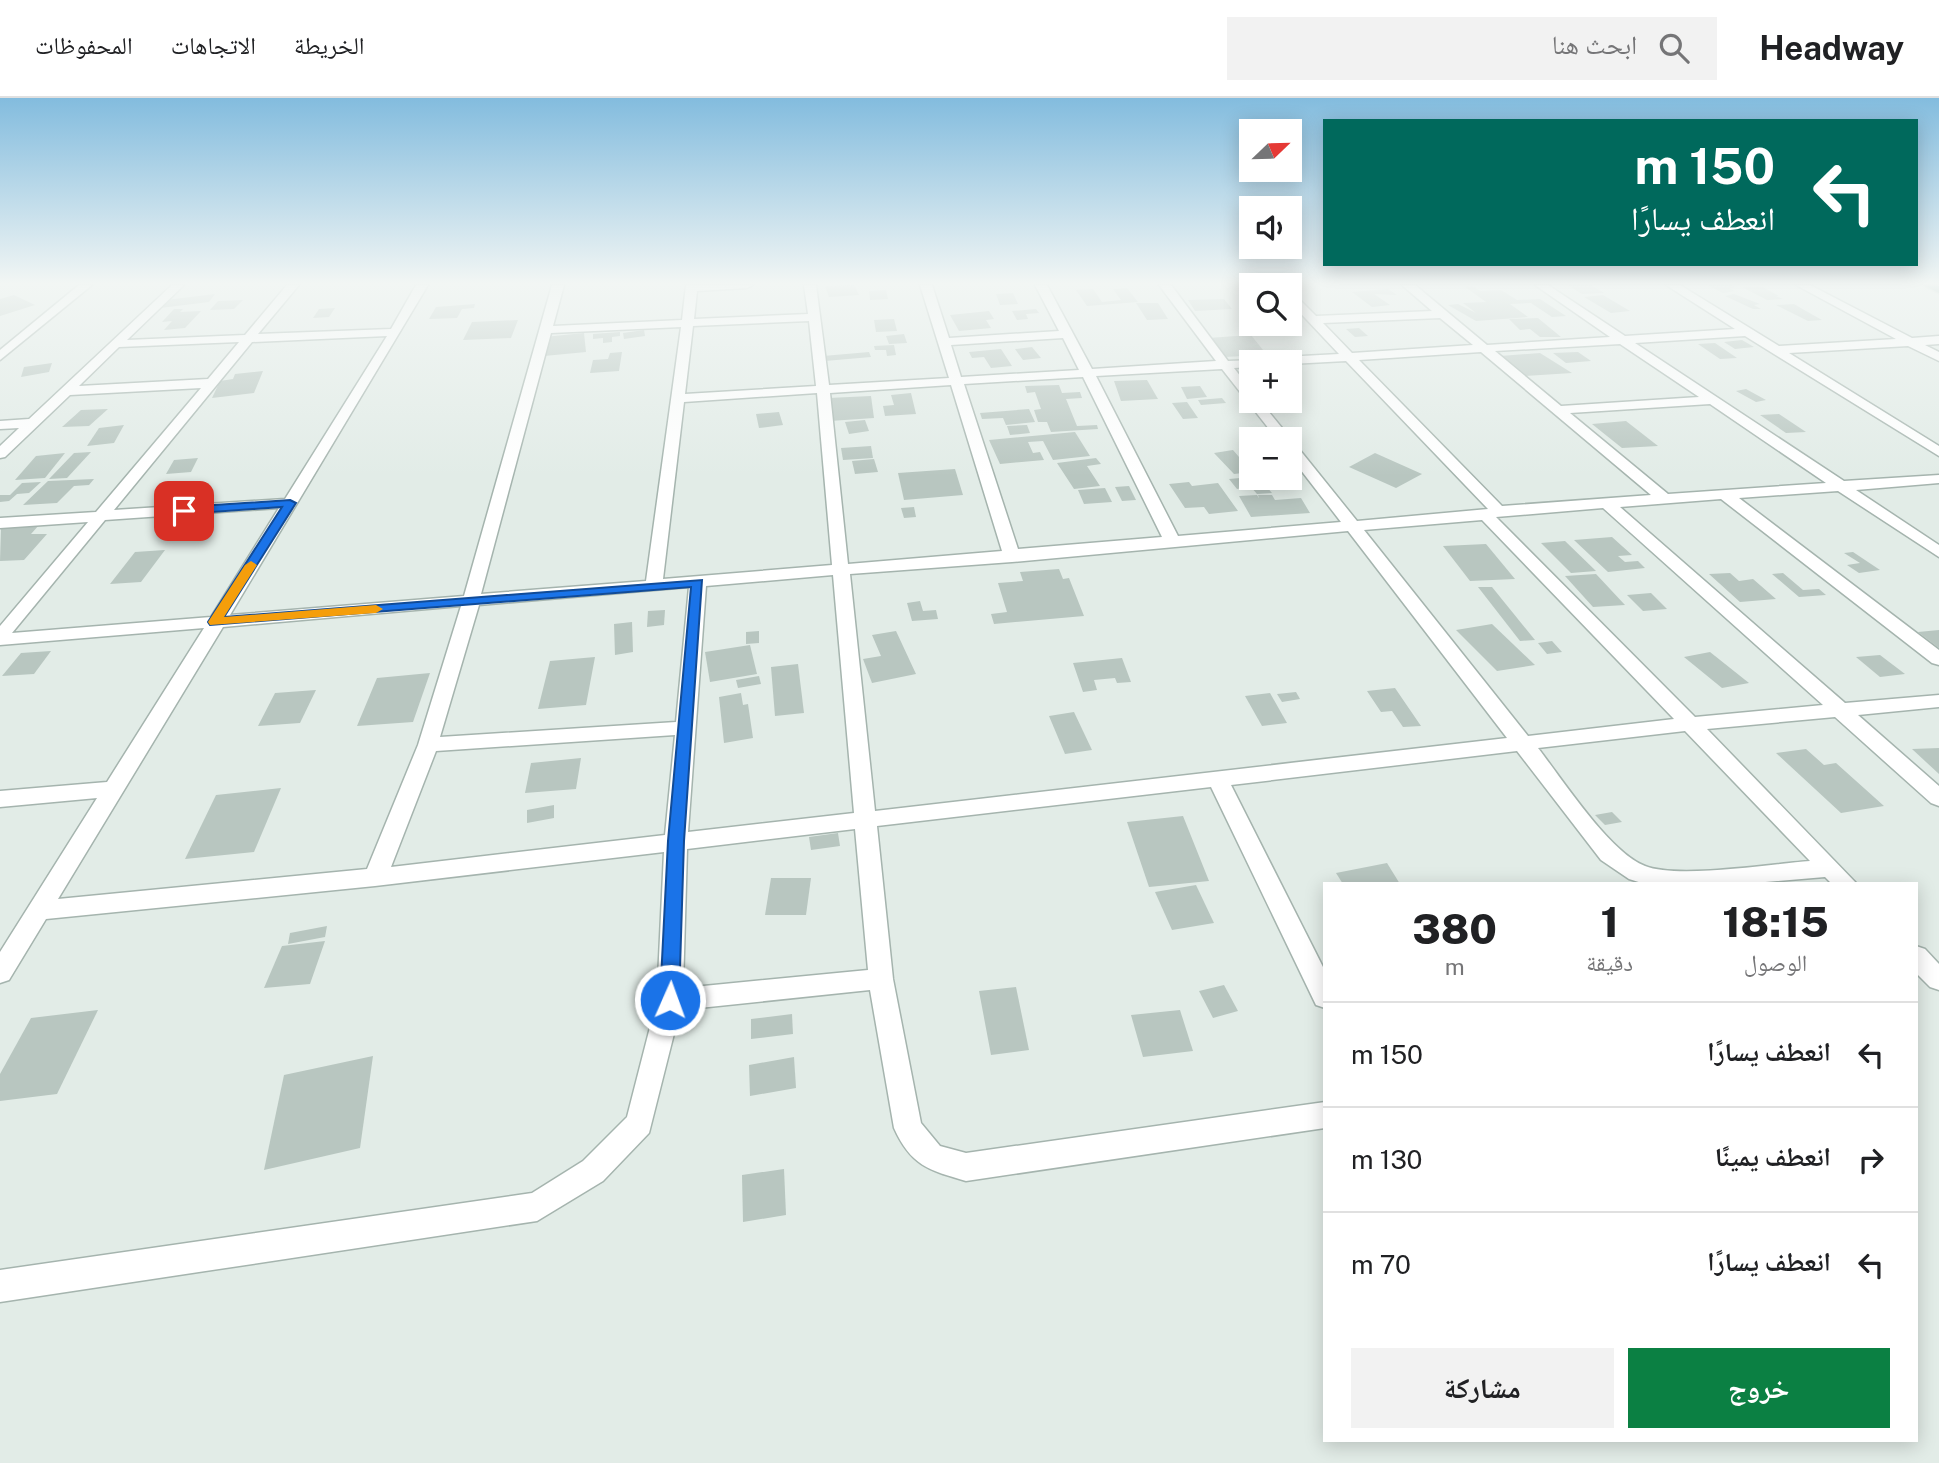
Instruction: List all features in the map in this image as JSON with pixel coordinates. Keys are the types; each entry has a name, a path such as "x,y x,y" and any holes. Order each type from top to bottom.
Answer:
{"street":[{"path":"0,454 109,349"},
{"path":"0,639 241,349"},
{"path":"0,973 385,349"},
{"path":"375,877 428,745 471,601 539,349"},
{"path":"654,586 684,349"},
{"path":"817,349 881,979 908,1128 931,1157 967,1167 1323,1115"},
{"path":"946,349 1012,557"},
{"path":"1075,349 1172,541"},
{"path":"1213,349 1239,383"},
{"path":"1340,349 1689,724 1844,882"},
{"path":"1484,349 1665,499"},
{"path":"1302,360 1489,349"},
{"path":"1635,349 1939,552"},
{"path":"1779,349 1785,349"},
{"path":"1779,349 1939,452"},
{"path":"677,398 1239,364"},
{"path":"65,391 213,383"},
{"path":"1556,410 1713,400"},
{"path":"1263,413 1274,427"},
{"path":"0,425 32,423"},
{"path":"1302,462 1609,854 1637,873 1669,881 1830,868"},
{"path":"0,639 1012,557 1492,513 1939,479"},
{"path":"1725,495 1939,659"},
{"path":"0,523 290,503"},
{"path":"1608,504 1939,798"},
{"path":"0,1286 537,1207 593,1171 639,1124 670,1000 676,841 698,583"},
{"path":"40,911 375,877 1218,780 1523,742 1939,701"},
{"path":"428,745 685,728"},
{"path":"1218,780 1323,993"},
{"path":"0,799 113,789"},
{"path":"1918,958 1939,980"},
{"path":"670,1000 881,979"}],"building":[{"path":"544,349 586,349 586,352 544,356"},
{"path":"895,349 896,355 887,356 886,350 875,350"},
{"path":"1001,349 1012,366 991,368 984,357 972,358 969,352"},
{"path":"1015,349 1033,349 1041,358 1023,360"},
{"path":"1216,349 1263,350 1239,350 1239,356 1223,357"},
{"path":"1705,349 1723,349 1737,358 1720,359"},
{"path":"622,352 619,371 590,373 593,360 608,359 610,353"},
{"path":"869,352 871,357 825,361 823,356"},
{"path":"1578,352 1591,361 1566,363 1553,353"},
{"path":"1540,353 1572,373 1525,376 1500,356"},
{"path":"52,363 49,372 21,377 24,367"},
{"path":"263,371 254,393 212,398 220,381 233,379 235,374"},
{"path":"1147,380 1158,399 1121,401 1114,381"},
{"path":"1059,385 1062,393 1080,392 1082,398 1066,399 1077,426 1097,425 1098,429 1051,432 1047,422 1038,422 1034,410 1041,409 1035,392 1027,393 1025,386"},
{"path":"1200,386 1207,397 1187,399 1181,387"},
{"path":"1746,389 1766,400 1756,402 1736,391"},
{"path":"911,393 916,414 885,416 883,406 894,405 891,395"},
{"path":"871,396 874,418 830,421 828,398"},
{"path":"1222,398 1226,403 1201,405 1198,400"},
{"path":"1187,402 1198,418 1183,419 1172,403"},
{"path":"108,409 89,426 62,427 81,410"},
{"path":"1029,409 1035,422 1006,425 1003,418 982,419 980,413"},
{"path":"779,412 783,425 759,428 756,414"},
{"path":"1779,414 1806,432 1786,433 1760,415"},
{"path":"865,420 869,431 849,434 845,422"},
{"path":"1626,421 1658,446 1622,448 1592,424"},
{"path":"124,425 114,443 87,446 99,428"},
{"path":"1027,425 1030,433 1010,435 1007,426"},
{"path":"1075,432 1090,456 1053,460 1043,441 1028,442 1033,453 1040,452 1044,460 1000,464 989,440"},
{"path":"871,446 873,458 843,460 841,448"},
{"path":"1233,450 1239,457 1239,473 1234,474 1214,453"},
{"path":"91,452 67,478 49,479 74,453"},
{"path":"65,453 45,478 15,480 36,456"},
{"path":"1375,453 1422,474 1396,488 1349,467"},
{"path":"198,458 191,472 166,474 174,460"},
{"path":"1096,458 1101,464 1087,466 1100,486 1074,489 1057,463"},
{"path":"874,459 878,472 855,474 852,461"},
{"path":"955,469 963,495 904,500 898,473"},
{"path":"1239,478 1239,489 1237,489 1229,479"},
{"path":"94,479 89,485 74,486 57,503 23,505 48,481"},
{"path":"41,482 29,493 17,494 9,501 0,502 0,495 10,495 22,483"},
{"path":"1189,482 1192,486 1218,483 1238,511 1209,514 1204,507 1185,508 1169,484"},
{"path":"1129,486 1136,500 1122,501 1115,487"},
{"path":"1105,488 1112,502 1084,504 1078,490"},
{"path":"1254,490 1269,490 1272,493 1257,494"},
{"path":"1257,495 1259,498 1258,495 1272,495 1275,500 1301,498 1310,513 1251,517 1239,496"},
{"path":"914,507 916,517 904,518 901,508"},
{"path":"39,525 31,534 47,534 24,560 0,561 1,528"},
{"path":"1612,537 1632,555 1618,556 1625,562 1638,561 1645,568 1608,572 1574,540"},
{"path":"1565,541 1596,571 1571,573 1541,543"},
{"path":"1486,544 1515,579 1470,581 1443,546"},
{"path":"165,550 141,582 110,584 135,552"},
{"path":"1853,552 1880,570 1859,573 1847,565 1860,563 1844,553"},
{"path":"1059,569 1063,579 1069,578 1084,616 994,624 991,614 1007,612 998,583 1023,581 1020,572"},
{"path":"1730,573 1739,581 1753,579 1776,599 1740,602 1709,574"},
{"path":"1783,573 1803,590 1819,589 1826,595 1799,597 1772,574"},
{"path":"1596,574 1625,605 1593,607 1565,576"},
{"path":"1478,587 1492,587 1535,640 1520,641"},
{"path":"1651,593 1667,609 1643,611 1627,595"},
{"path":"920,601 923,611 936,610 938,619 912,621 907,603"},
{"path":"665,610 664,625 647,627 648,611"},
{"path":"632,622 633,652 615,655 614,624"},
{"path":"1492,624 1535,665 1497,671 1456,630"},
{"path":"1939,630 1939,648 1918,632"},
{"path":"759,631 759,643 746,644 746,632"},
{"path":"896,631 916,674 872,683 863,659 881,656 872,635"},
{"path":"1552,641 1562,652 1547,654 1538,643"},
{"path":"750,645 757,674 710,682 705,652"},
{"path":"51,651 34,674 2,676 21,653"},
{"path":"1710,652 1749,683 1722,688 1684,657"},
{"path":"1880,655 1905,674 1880,677 1856,657"},
{"path":"595,657 586,705 538,709 550,661"},
{"path":"1122,658 1131,682 1117,683 1115,678 1094,680 1097,690 1083,692 1073,663"},
{"path":"798,664 804,713 775,716 771,667"},
{"path":"430,673 413,722 357,726 377,678"},
{"path":"759,676 761,684 738,688 736,680"},
{"path":"1395,688 1421,726 1403,727 1392,711 1381,712 1367,691"},
{"path":"316,690 300,723 258,726 275,693"},
{"path":"1296,692 1300,699 1282,702 1277,694"},
{"path":"741,693 743,705 748,704 753,738 724,743 719,697"},
{"path":"1270,693 1287,723 1262,726 1245,696"},
{"path":"1074,712 1092,750 1065,754 1049,716"},
{"path":"1939,748 1939,774 1912,749"},
{"path":"1806,749 1824,765 1836,763 1884,806 1841,813 1776,753"},
{"path":"581,758 576,789 525,793 531,763"},
{"path":"281,788 254,852 185,859 216,795"},
{"path":"554,805 554,818 527,823 527,810"},
{"path":"1612,812 1622,822 1605,825 1595,815"},
{"path":"1183,816 1209,881 1149,887 1127,822"},
{"path":"838,833 840,846 811,850 809,837"},
{"path":"1387,863 1399,882 1342,882 1336,873"},
{"path":"771,878 811,878 806,915 765,915"},
{"path":"1196,885 1214,923 1172,930 1155,892"},
{"path":"327,926 325,937 288,944 290,933"},
{"path":"325,941 310,984 264,988 282,946"},
{"path":"1224,985 1238,1011 1213,1018 1199,991"},
{"path":"1016,987 1029,1050 991,1055 979,991"},
{"path":"98,1010 57,1094 0,1101 0,1074 31,1018"},
{"path":"1180,1010 1193,1051 1143,1057 1131,1015"},
{"path":"792,1014 793,1034 751,1039 751,1019"},
{"path":"373,1056 360,1148 264,1170 284,1075"},
{"path":"794,1057 796,1088 750,1096 749,1065"},
{"path":"784,1169 786,1215 743,1222 742,1175"}],"slow traffic":[{"path":"251,565 215,622 376,609"}],"route":[{"path":"184,511 290,503 215,622 698,583 676,841 670,1000"}]}
